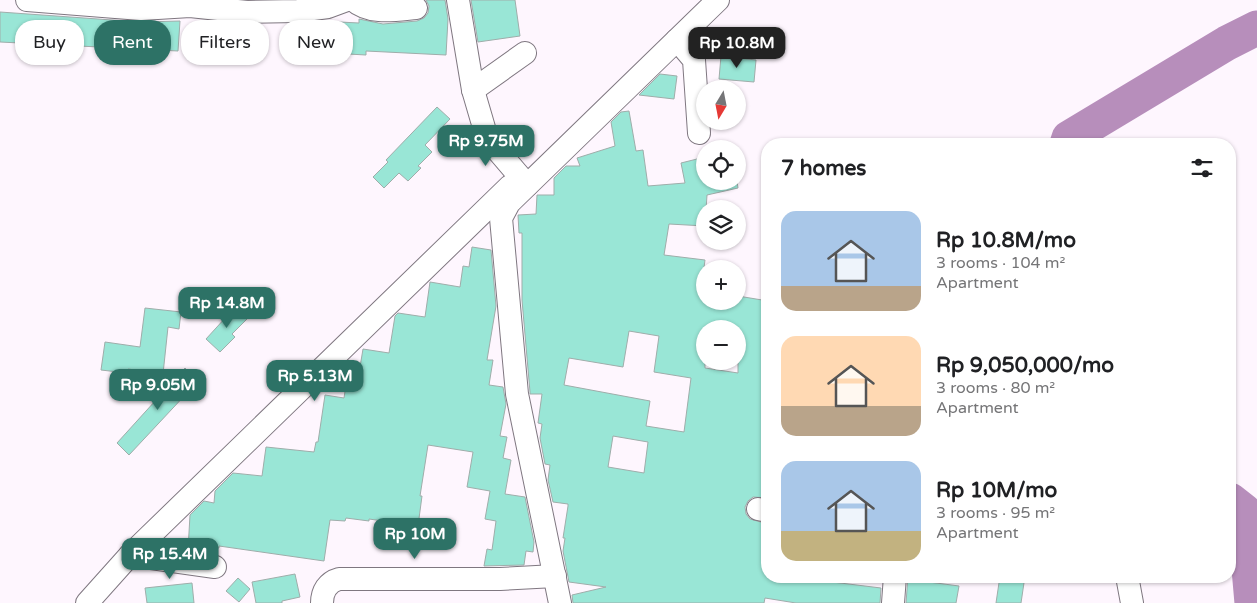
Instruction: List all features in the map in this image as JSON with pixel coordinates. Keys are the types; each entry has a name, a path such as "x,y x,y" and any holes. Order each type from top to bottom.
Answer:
{"street":[{"path":"27,0 141,9 190,3 247,12 298,11 328,8 347,0"},
{"path":"353,0 365,7 386,11 416,8"},
{"path":"458,0 473,90 487,138 521,178"},
{"path":"87,603 130,555 521,178 677,40 718,0"},
{"path":"677,40 694,60 699,134"},
{"path":"473,90 525,53"},
{"path":"521,178 501,218 517,394 560,603"},
{"path":"130,555 215,567"},
{"path":"322,603 326,587 332,581 339,579 500,579 555,576"},
{"path":"893,603 894,583"},
{"path":"1128,583 1132,603"}],"building":[{"path":"426,0 445,0 448,19 446,55 366,51 366,55 353,54 353,23 359,23 359,19 383,24 417,21 424,18 428,13 429,6"},
{"path":"471,0 515,0 520,36 478,42"},
{"path":"0,12 112,20 94,20 94,47 84,46 84,20 15,20 15,43 0,42"},
{"path":"171,21 180,21 178,51 171,51"},
{"path":"721,56 756,60 754,82 719,79"},
{"path":"660,74 677,76 674,99 639,95"},
{"path":"437,107 450,119 425,145 432,152 418,166 421,168 408,181 399,173 384,188 373,177 388,162 386,160"},
{"path":"629,111 636,151 643,150 648,186 685,183 681,163 696,159 696,190 729,190 707,195 707,200 696,200 696,226 669,224 664,255 705,260 696,260 696,310 746,310 746,297 761,300 761,498 753,497 745,507 746,514 750,519 761,522 761,583 840,583 881,588 880,603 796,603 765,598 764,603 573,603 572,595 606,587 569,582 563,551 568,504 553,502 548,480 550,465 545,464 540,438 542,424 538,423 542,394 530,394 522,300 522,233 519,233 518,215 536,214 537,195 554,195 554,178 566,166 580,166 577,158 615,146 611,122 621,112","holes":["629,331 659,336 654,372 691,378 684,432 646,426 650,401 564,385 569,358 623,367","613,436 648,442 644,473 608,467"]},
{"path":"472,247 491,250 496,306 487,360 493,360 489,385 503,387 506,404 500,436 507,437 503,458 511,460 505,494 525,497 534,542 533,552 526,551 524,565 484,566 487,549 492,550 496,521 485,519 490,491 467,487 473,452 428,445 420,496 422,496 418,526 369,519 369,521 346,518 345,521 330,520 324,561 219,546 219,548 200,545 209,553 188,550 190,515 204,501 214,503 215,491 233,473 262,476 266,447 314,452 316,442 318,442 325,395 344,398 348,372 359,373 363,349 389,353 395,316 398,313 425,317 430,282 460,287 463,266 469,267"},
{"path":"237,305 249,317 232,334 235,337 220,352 206,339"},
{"path":"145,308 181,312 179,329 168,327 163,374 128,369 127,373 101,370 105,342 140,347"},
{"path":"185,368 199,382 129,455 117,443"},
{"path":"295,574 300,597 282,601 282,603 256,603 252,582"},
{"path":"238,578 250,589 239,602 226,591"},
{"path":"192,583 194,603 147,603 145,588"},
{"path":"907,583 936,583 959,586 956,603 906,603"},
{"path":"999,583 1024,583 1021,603 996,603"}],"waterway":[{"path":"1069,138 1227,43 1257,28"},
{"path":"1236,505 1244,511 1252,603"}]}
